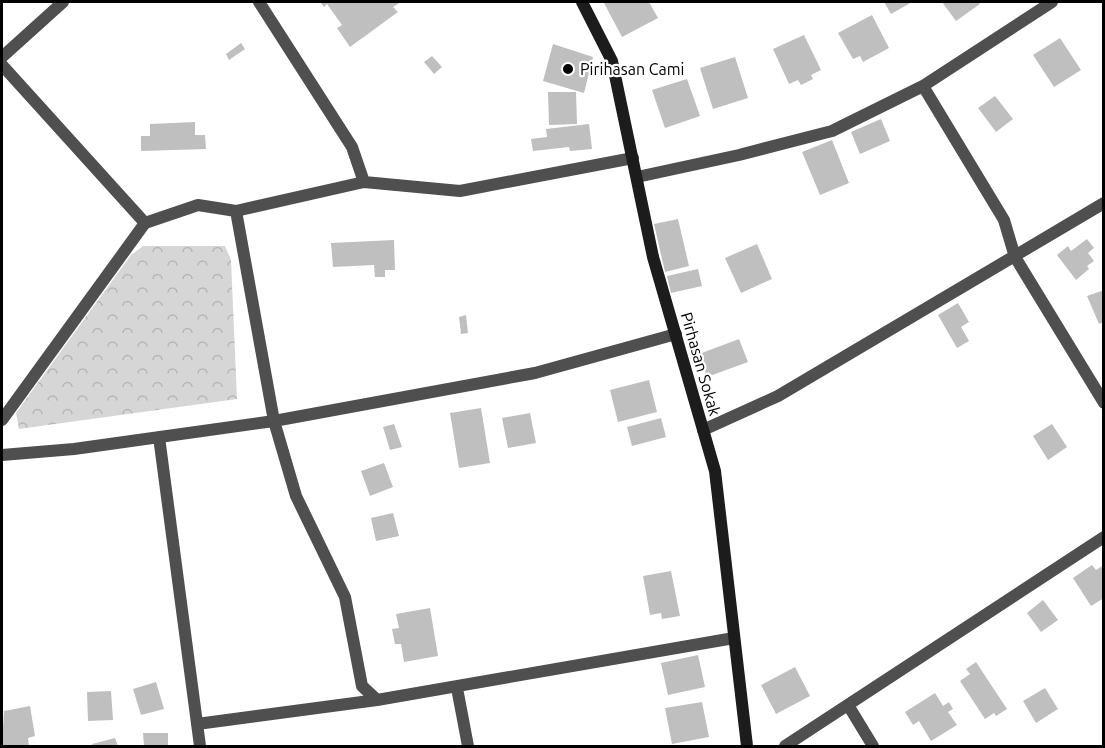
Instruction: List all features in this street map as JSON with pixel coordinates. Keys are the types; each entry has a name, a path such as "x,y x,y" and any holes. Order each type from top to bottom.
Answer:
{"street":[{"path":"2,57 63,2"},
{"path":"260,2 352,147 364,182"},
{"name":"Pirhasan Sokak","path":"582,2 612,61 653,257 715,471 747,747"},
{"path":"637,177 739,155 832,131 923,86 1052,2"},
{"path":"2,65 145,223"},
{"path":"923,86 1004,220 1016,257 1104,404"},
{"path":"2,420 145,223 198,205 236,211 364,182 460,190 633,158"},
{"path":"703,430 778,396 1104,203"},
{"path":"236,211 274,421 296,496 345,597 362,686 377,700"},
{"path":"2,455 274,421 535,373 676,334"},
{"path":"159,437 200,747"},
{"path":"785,747 1104,537"},
{"path":"197,724 457,688 734,638"},
{"path":"457,688 468,747"},
{"path":"848,705 873,747"}],"green space":[{"path":"143,246 225,246 231,260 237,399 19,429 16,413 131,255"}],"building":[{"path":"320,2 401,2 393,7 398,12 350,47 337,28 342,25 327,4 324,7"},
{"path":"649,2 658,18 622,37 604,3"},
{"path":"884,2 912,2 891,14"},
{"path":"942,2 978,2 980,4 956,21"},
{"path":"872,15 889,48 863,62 860,56 853,59 838,33"},
{"path":"804,35 821,70 811,75 813,79 801,85 798,80 789,84 773,49"},
{"path":"1060,38 1081,70 1054,87 1033,55"},
{"path":"241,43 245,49 229,60 226,54"},
{"name":"Pirihasan Cami","path":"553,44 593,57 584,93 543,81"},
{"path":"432,56 442,67 434,74 424,62"},
{"path":"735,57 748,98 713,109 700,68"},
{"path":"687,79 700,116 665,128 652,90"},
{"path":"548,92 576,92 577,124 549,125"},
{"path":"995,96 1013,119 996,132 978,108"},
{"path":"881,119 890,141 860,154 851,132"},
{"path":"195,122 195,135 205,135 206,149 141,151 141,136 150,136 150,124"},
{"path":"589,124 592,149 570,151 569,147 533,151 531,139 547,137 546,129"},
{"path":"832,140 849,183 820,195 802,152"},
{"path":"678,219 689,266 665,272 654,224"},
{"path":"1087,239 1094,248 1088,253 1094,261 1087,266 1089,269 1076,280 1057,255 1068,246 1071,251"},
{"path":"394,240 395,270 385,270 385,277 375,277 374,265 333,267 331,243"},
{"path":"757,244 772,279 741,293 725,258"},
{"path":"698,269 702,286 671,293 667,276"},
{"path":"1104,290 1104,322 1099,324 1087,296"},
{"path":"958,303 969,322 961,327 969,341 957,348 938,315"},
{"path":"466,315 468,333 461,334 459,317"},
{"path":"739,339 748,362 707,377 699,354"},
{"path":"649,380 657,412 618,422 610,390"},
{"path":"481,408 490,463 459,468 450,413"},
{"path":"530,413 536,443 508,448 502,418"},
{"path":"661,418 666,437 632,446 627,427"},
{"path":"394,424 402,447 390,450 383,427"},
{"path":"1052,424 1067,447 1048,460 1033,436"},
{"path":"384,463 393,487 370,496 361,471"},
{"path":"393,513 399,536 376,541 371,518"},
{"path":"1092,565 1096,570 1104,565 1104,598 1091,606 1073,578"},
{"path":"671,571 680,616 662,619 661,613 650,615 643,576"},
{"path":"1043,600 1058,620 1041,632 1027,613"},
{"path":"430,608 438,656 404,662 401,644 395,644 392,629 399,628 396,614"},
{"path":"698,655 705,687 668,695 661,663"},
{"path":"976,662 1007,709 996,716 994,713 985,719 960,681 970,674 966,669"},
{"path":"795,667 810,696 776,714 761,685"},
{"path":"156,682 164,709 141,715 133,689"},
{"path":"1045,688 1058,709 1036,723 1023,701"},
{"path":"111,691 113,720 88,721 87,692"},
{"path":"935,693 943,706 949,702 953,709 948,712 957,725 931,741 919,721 913,725 905,712"},
{"path":"702,702 709,737 672,744 665,708"},
{"path":"30,706 35,736 28,738 29,746 2,746 4,711"},
{"path":"143,733 168,733 168,746 144,746"},
{"path":"115,738 118,746 93,746 92,744"}],"place":[{"name":"Pirihasan Cami","path":"568,69"}]}
